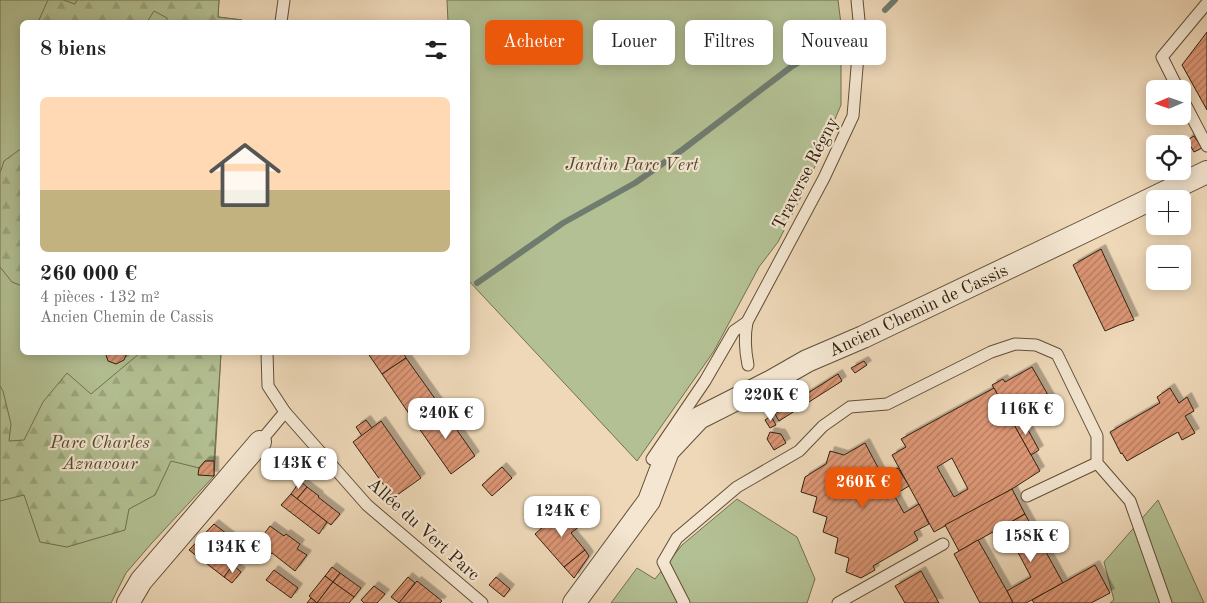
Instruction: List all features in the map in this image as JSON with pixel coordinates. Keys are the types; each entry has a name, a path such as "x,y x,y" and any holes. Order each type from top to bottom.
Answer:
{"street":[{"name":"Ancien Chemin de Cassis","path":"574,603 649,501 668,451 699,418 807,362 1085,232 1207,172"},
{"path":"128,603 141,581 260,442"}],"lane":[{"path":"281,20 284,0"},
{"name":"Traverse Régny","path":"748,365 744,347 747,322 824,178 854,116 860,31 857,0"},
{"path":"1174,80 1162,57 1207,3"},
{"path":"1191,115 1207,146"},
{"name":"Traverse Régny","path":"652,459 705,381 734,331 747,322"},
{"path":"684,603 663,562 677,538 737,487 800,451 823,426 850,408 887,404 991,352 1015,344 1036,345 1057,354 1097,436 1097,463 1130,501 1166,603"},
{"name":"Allée du Vert Parc","path":"267,355 268,386 285,412 367,505 482,603"},
{"path":"260,442 285,412"},
{"path":"1027,496 1097,463"},
{"path":"838,603 943,544"}],"green space":[{"name":"Parc Charles Aznavour","path":"0,0 219,0 218,17 242,20 20,20 20,355 221,355 214,476 126,573 111,603 0,603"},
{"path":"48,0 63,0 75,4 77,0 219,0 218,17 242,20 167,20 167,18 154,11 148,20 39,20"},
{"name":"Jardin Parc Vert","path":"447,0 838,0 840,20 783,20 783,65 841,65 841,105 807,185 778,242 759,267 714,351 637,461 470,282 470,20 448,20"},
{"path":"20,149 20,285 12,282 0,267 0,173 4,161"},
{"path":"138,355 221,355 214,461 205,461 199,468 171,461 155,495 129,509 125,530 67,547 40,542 24,495 0,501 0,386 11,424 9,441 24,440 43,402 67,373 91,394"},
{"path":"737,499 797,537 815,579 807,603 611,603 637,568 655,579 682,545"},
{"path":"1158,500 1204,603 1110,603 1114,600 1104,562"}],"building":[{"path":"1207,32 1207,110 1191,80 1182,65"},
{"path":"1194,136 1202,148 1194,152 1191,147 1191,138"},
{"path":"1101,249 1134,320 1105,331 1073,265"},
{"path":"106,355 126,355 124,360 116,364 108,361"},
{"path":"369,355 404,355 406,358 382,374"},
{"path":"406,358 441,407 416,424 382,374"},
{"path":"864,361 867,365 855,373 851,368"},
{"path":"1032,367 1056,409 1026,425 1014,408 1007,411 992,385 1003,379 1005,382"},
{"path":"838,374 842,381 779,421 775,414"},
{"path":"994,388 1040,471 1012,489 934,532 892,455 906,447 901,439","holes":["952,458 968,489 954,497 937,467"]},
{"path":"1170,388 1179,403 1187,397 1194,411 1185,416 1195,433 1182,440 1178,432 1127,461 1121,454 1110,432 1160,403 1157,397"},
{"path":"441,407 475,456 451,474 416,424"},
{"path":"771,416 776,425 770,428 765,420"},
{"path":"1021,417 1039,450 1031,455 1012,421"},
{"path":"366,420 372,428 362,436 356,427"},
{"path":"381,421 421,478 393,498 353,442"},
{"path":"770,432 781,434 786,443 774,450 767,439"},
{"path":"865,443 883,477 898,468 909,486 894,495 904,513 919,504 929,524 914,532 918,540 873,566 875,570 861,578 846,572 849,558 835,553 838,538 823,532 827,517 813,512 817,497 801,492 805,477 826,464 830,451 844,455"},
{"path":"205,461 214,461 214,476 198,475 199,468"},
{"path":"502,467 512,478 492,496 482,485"},
{"path":"300,481 307,487 297,499 291,494"},
{"path":"307,487 340,514 331,525 297,499"},
{"path":"1012,489 1025,514 959,551 945,525"},
{"path":"291,494 327,522 319,534 281,505"},
{"path":"565,508 581,525 571,533 585,550 564,567 535,534"},
{"path":"1025,514 1063,583 1026,603 1013,603 1007,591 1031,577 1004,526"},
{"path":"214,524 249,551 235,567 233,565 224,577 189,550"},
{"path":"270,526 300,544 297,549 307,555 295,571 272,553 270,555 256,545"},
{"path":"978,540 1013,603 980,603 954,554"},
{"path":"585,550 589,556 574,578 564,567"},
{"path":"233,565 241,572 232,583 224,577"},
{"path":"1095,565 1110,593 1091,603 1034,603 1032,600"},
{"path":"332,567 340,573 333,582 325,576"},
{"path":"274,570 298,588 291,598 266,580"},
{"path":"921,571 939,603 905,603 895,586"},
{"path":"340,573 361,588 354,597 333,582"},
{"path":"325,576 333,582 317,603 309,596"},
{"path":"408,577 415,583 399,603 391,597"},
{"path":"496,577 510,589 504,597 489,585"},
{"path":"417,581 442,601 440,603 399,603"},
{"path":"333,582 354,597 349,603 317,603"},
{"path":"374,586 385,594 377,603 364,603 361,600"},
{"path":"311,598 317,603 307,603"}],"waterway":[{"path":"885,10 895,0"},
{"path":"477,283 563,223 635,183 794,65"}]}
